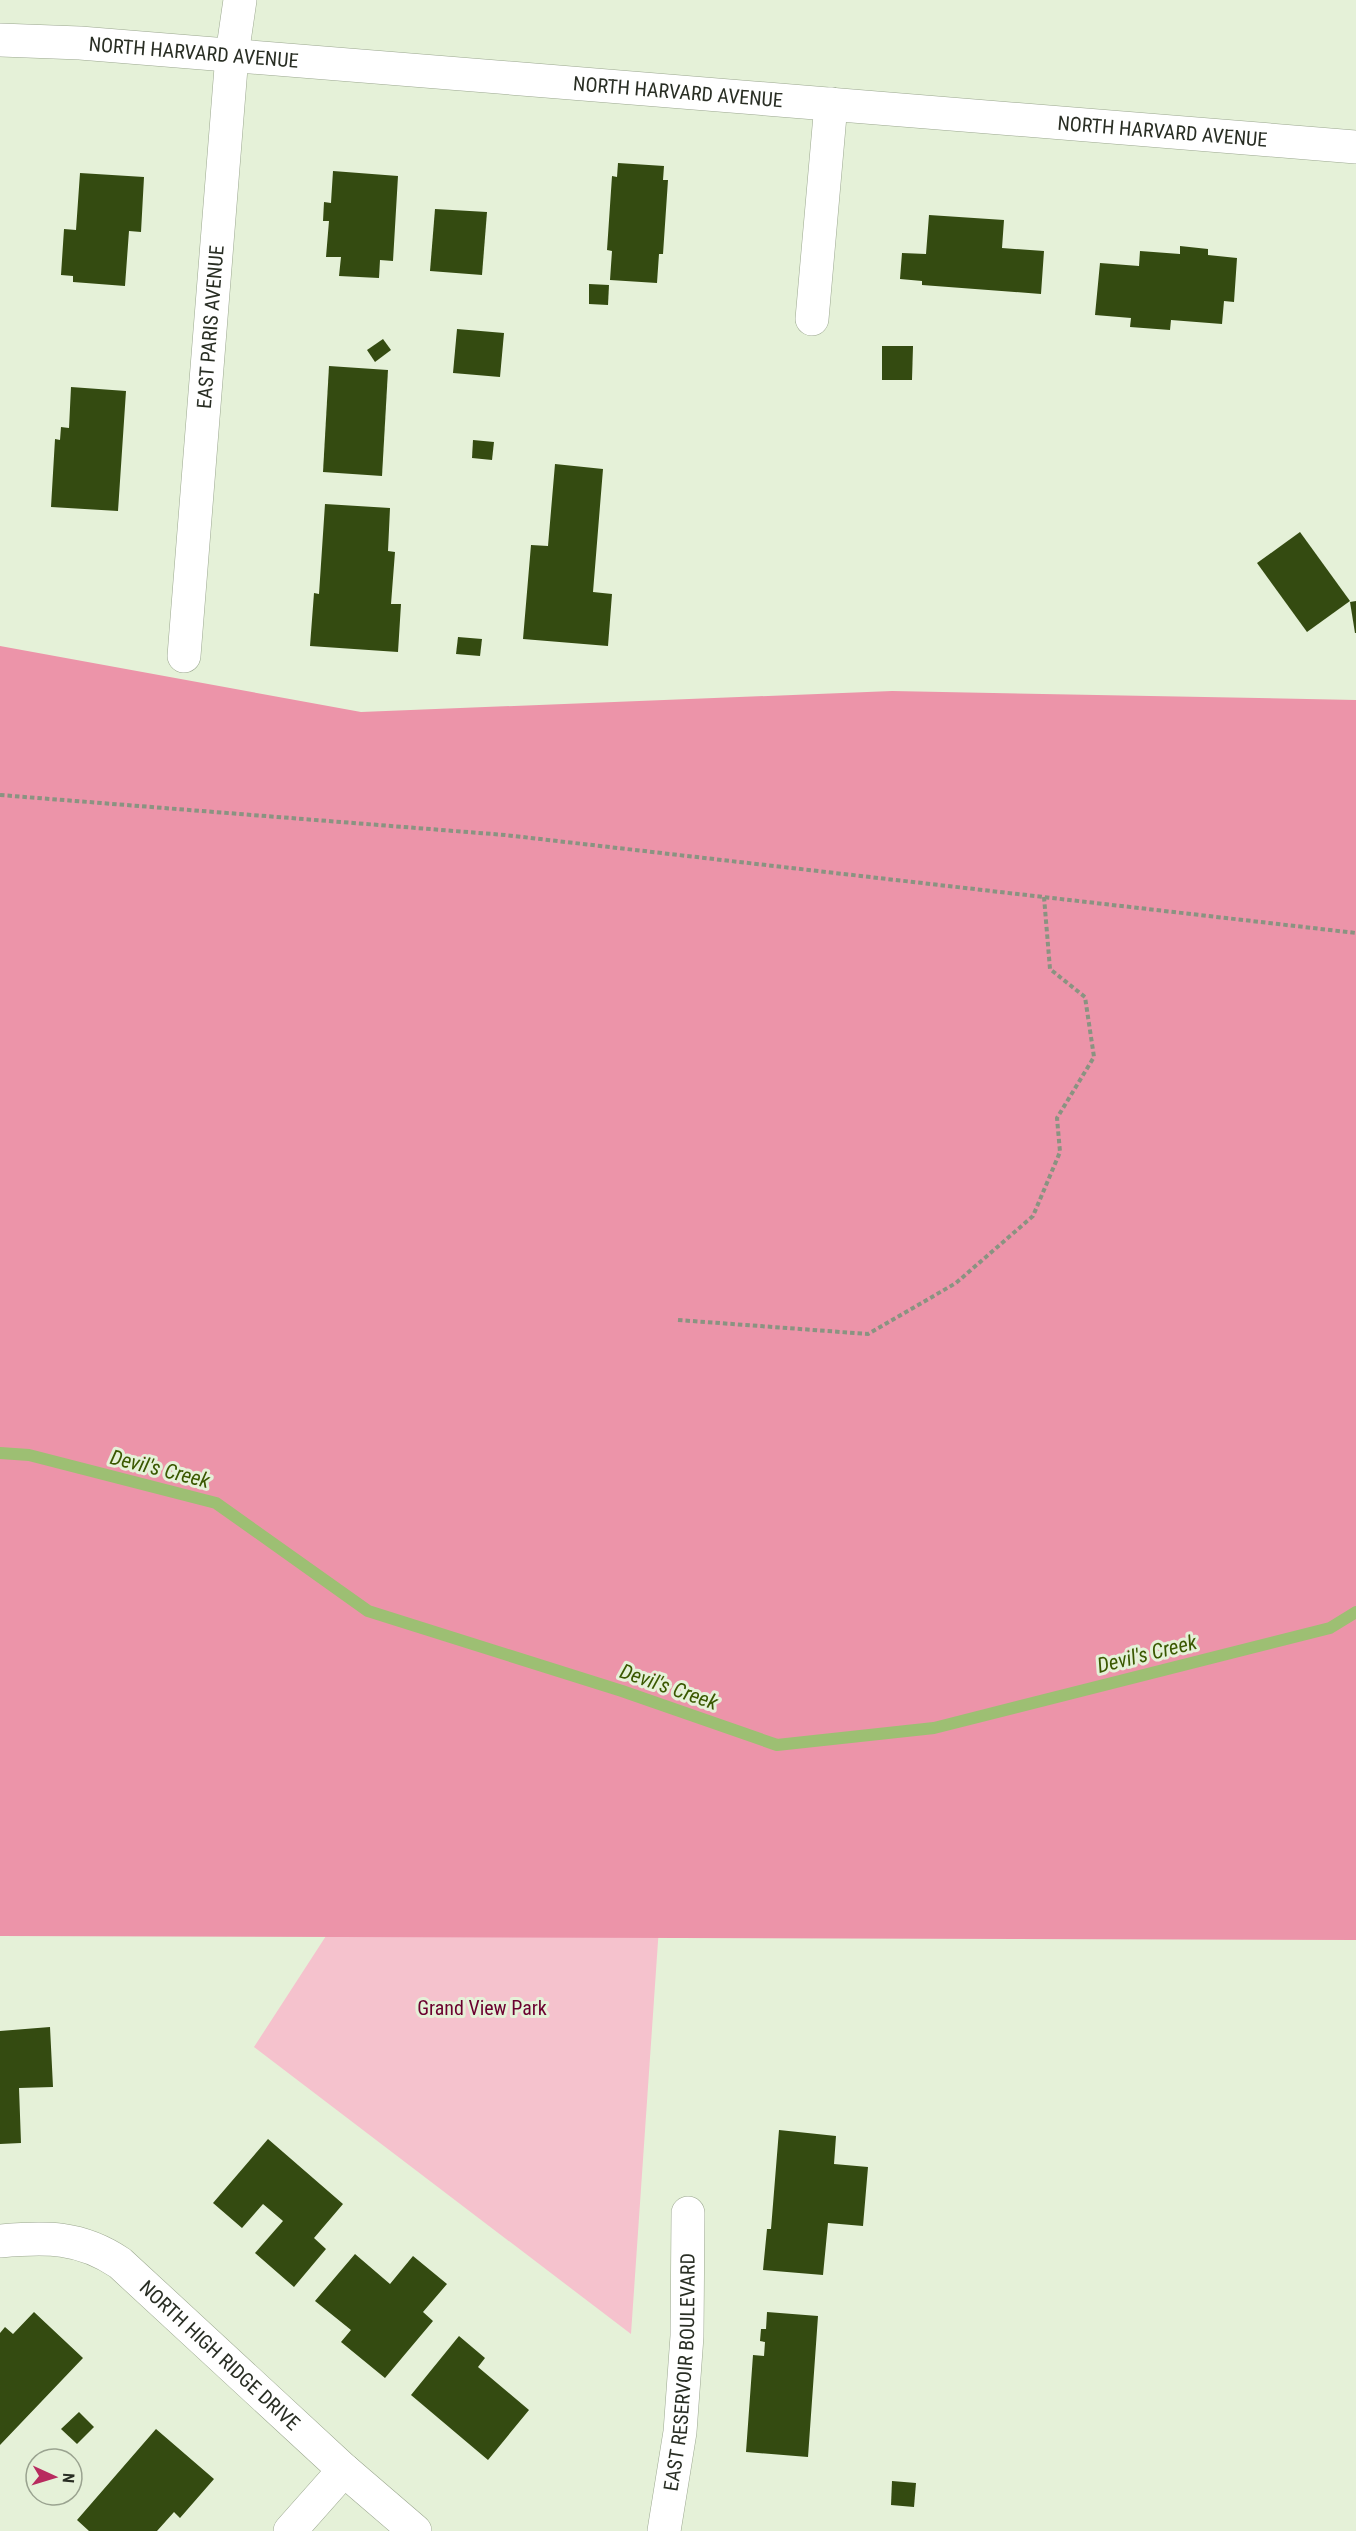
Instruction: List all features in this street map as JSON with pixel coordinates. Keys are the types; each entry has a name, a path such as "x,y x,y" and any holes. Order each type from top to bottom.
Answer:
{"street":[{"name":"EAST PARIS AVENUE","path":"184,656 232,56 240,0"},
{"name":"NORTH HARVARD AVENUE","path":"0,40 80,43 1356,147"},
{"path":"812,319 831,104"},
{"name":"EAST RESERVOIR BOULEVARD","path":"664,2531 680,2432 687,2336 688,2213"},
{"name":"NORTH HIGH RIDGE DRIVE","path":"0,2241 34,2238 69,2241 95,2248 120,2263 344,2470 415,2531"},
{"path":"290,2531 344,2470"}],"path":[{"path":"0,795 505,836 1356,933"},
{"path":"678,1320 868,1334 956,1283 1033,1216 1060,1152 1057,1118 1094,1057 1085,997 1050,969 1044,897"}],"green space":[{"name":"Grand View Park","path":"0,1529 670,1767 631,2334 254,2047 372,1865"}],"shaded area":[{"path":"0,646 361,712 892,691 1356,700 1356,1940 0,1936"}],"building":[{"path":"618,163 664,166 663,180 668,180 663,254 659,254 657,283 610,280 612,251 607,250 612,176 617,177"},
{"path":"333,171 398,176 393,261 380,260 379,278 339,276 341,257 326,257 329,221 323,221 324,202 331,203"},
{"path":"80,173 144,177 141,232 129,231 125,286 73,282 73,276 61,275 64,229 76,230"},
{"path":"435,209 487,212 482,275 430,271"},
{"path":"929,215 1004,220 1002,248 1044,251 1041,294 922,285 922,281 900,279 902,253 926,254"},
{"path":"1180,246 1208,249 1208,255 1237,258 1234,302 1224,301 1222,324 1171,320 1170,330 1130,327 1131,318 1095,315 1100,263 1139,266 1140,251 1180,254"},
{"path":"589,284 609,285 608,305 589,304"},
{"path":"457,329 504,333 500,377 453,373"},
{"path":"383,339 391,350 375,362 367,350"},
{"path":"882,346 913,346 912,380 882,380"},
{"path":"329,366 388,370 382,476 323,472"},
{"path":"71,387 126,391 118,511 51,507 55,439 60,440 61,427 69,428"},
{"path":"473,440 494,442 492,460 472,458"},
{"path":"555,464 603,469 593,592 612,594 608,646 523,639 531,545 548,546"},
{"path":"325,504 390,508 388,551 395,552 391,604 401,604 398,652 310,646 314,593 319,594"},
{"path":"1300,532 1350,601 1307,632 1257,563"},
{"path":"1356,601 1356,633 1355,633 1350,602"},
{"path":"458,637 482,639 480,656 456,654"},
{"path":"50,2027 53,2087 19,2088 21,2143 0,2144 0,2031"},
{"path":"779,2130 836,2136 834,2164 868,2167 863,2226 828,2223 823,2275 763,2270 767,2229 771,2229"},
{"path":"268,2139 343,2204 314,2238 326,2249 294,2287 255,2253 283,2221 263,2204 242,2228 213,2203"},
{"path":"355,2254 390,2284 413,2256 447,2284 423,2312 433,2321 385,2378 341,2342 351,2330 315,2301"},
{"path":"34,2312 83,2358 0,2445 0,2333 5,2327 13,2334"},
{"path":"767,2312 818,2316 808,2457 746,2452 753,2355 764,2356 765,2342 760,2341 761,2329 766,2329"},
{"path":"459,2336 485,2358 478,2367 529,2410 488,2460 411,2395"},
{"path":"79,2412 94,2427 77,2444 61,2429"},
{"path":"156,2429 214,2479 180,2518 174,2512 157,2531 89,2531 77,2520"},
{"path":"892,2481 916,2483 914,2507 891,2505"}],"waterway":[{"name":"Devil's Creek","path":"0,1453 29,1455 216,1503 368,1611 622,1691 777,1745 934,1728 1330,1628 1356,1612"}]}
